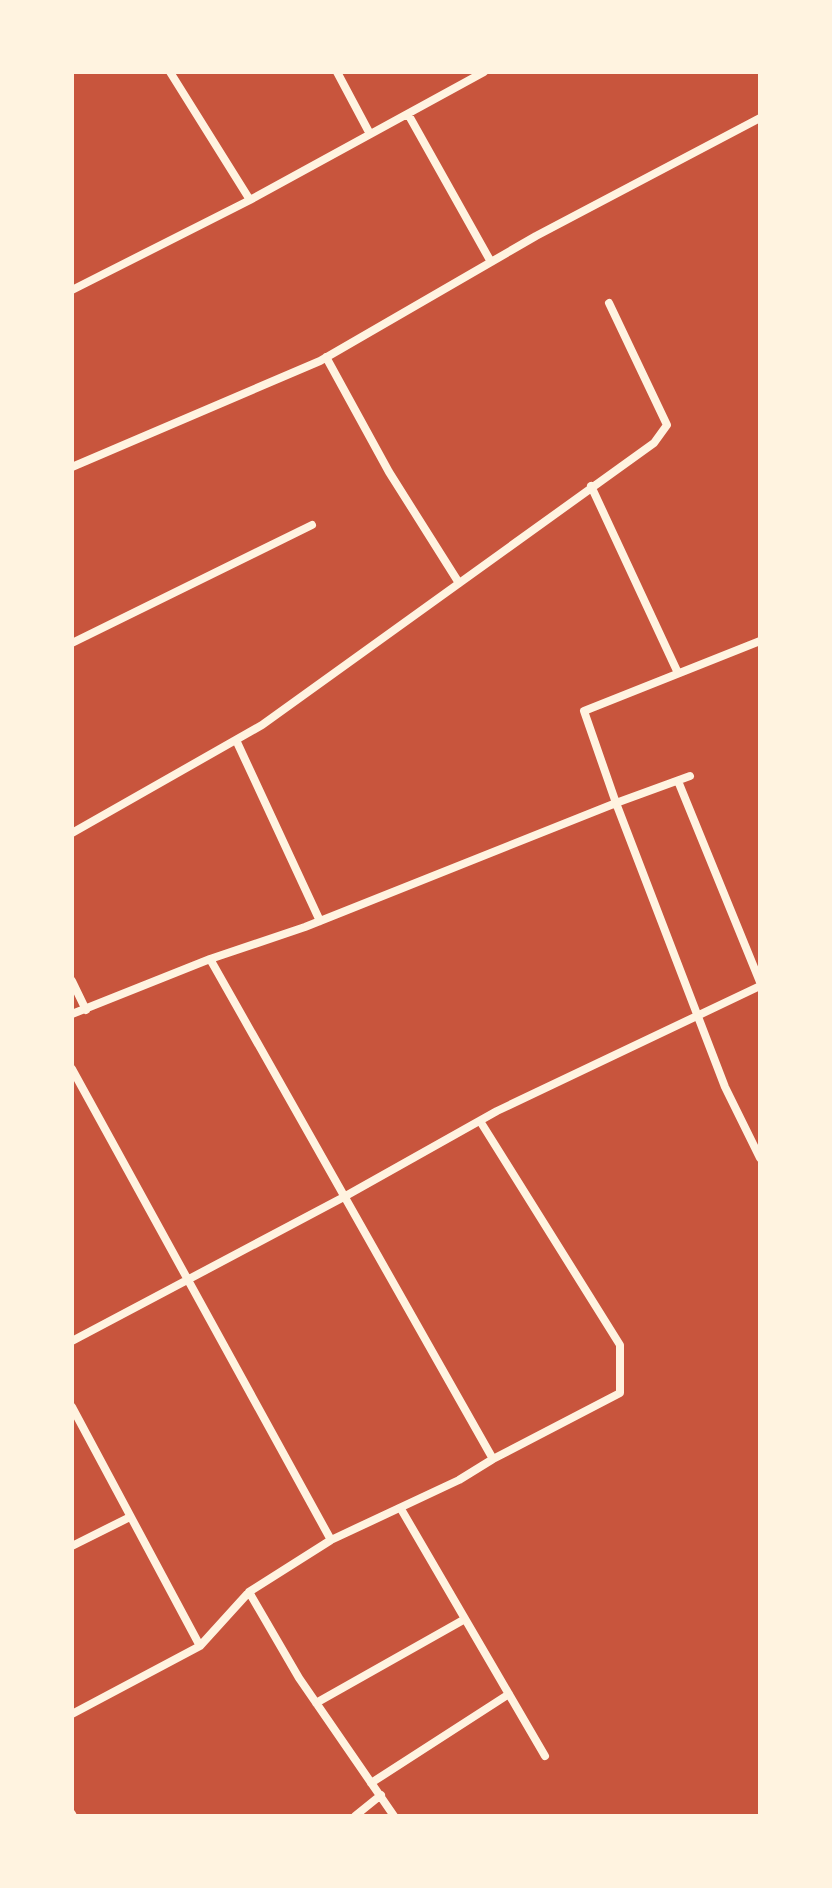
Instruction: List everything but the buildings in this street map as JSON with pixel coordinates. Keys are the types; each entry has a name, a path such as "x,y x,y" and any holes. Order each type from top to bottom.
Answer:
{"street":[{"path":"170,72 250,200"},
{"path":"337,72 370,134"},
{"path":"72,290 250,200 484,72"},
{"path":"408,114 491,262"},
{"path":"72,467 326,357 491,262 760,118"},
{"path":"72,833 262,725 654,443 667,425 609,303"},
{"path":"326,357 389,472 459,583"},
{"path":"591,486 678,673"},
{"path":"72,643 312,525"},
{"path":"760,641 584,711 698,1019 725,1087 760,1158"},
{"path":"236,740 320,921"},
{"path":"72,1014 690,776"},
{"path":"72,1341 480,1121 698,1019 760,984 678,781"},
{"path":"210,959 342,1198 474,1421 493,1459"},
{"path":"72,981 86,1010"},
{"path":"72,1069 331,1540"},
{"path":"72,1714 200,1646 249,1592 331,1540 459,1480 620,1393 620,1345 480,1121"},
{"path":"72,1407 200,1646"},
{"path":"401,1509 545,1756"},
{"path":"72,1546 130,1517"},
{"path":"249,1592 316,1703 394,1816"},
{"path":"316,1703 465,1619"},
{"path":"371,1783 509,1694"},
{"path":"355,1816 381,1795"}]}
